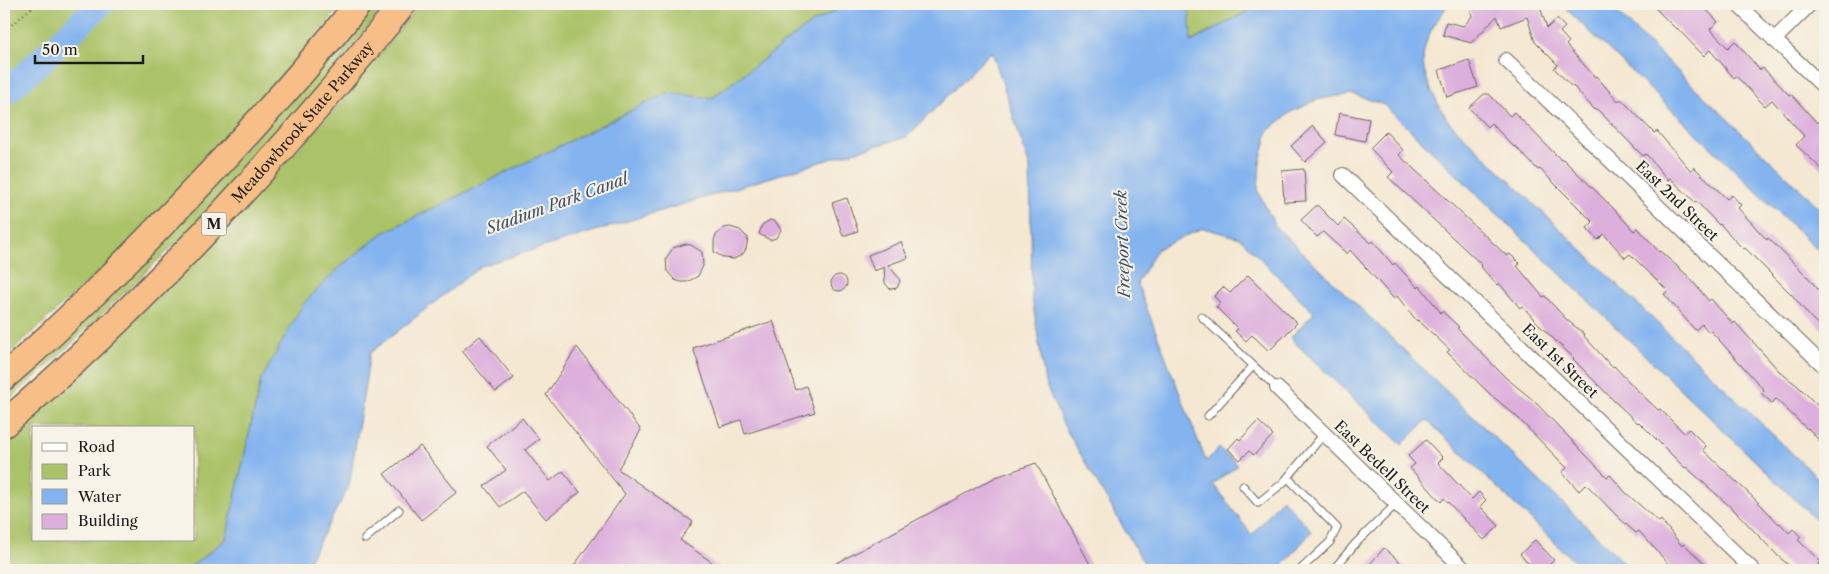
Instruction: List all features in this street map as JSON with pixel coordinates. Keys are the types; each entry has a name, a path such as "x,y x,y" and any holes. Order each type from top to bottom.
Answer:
{"highway":[{"name":"M","path":"4,376 79,309 159,228 257,124 358,4"},
{"name":"Meadowbrook State Parkway","path":"4,424 81,355 218,219 337,86 403,4"}],"street":[{"path":"1738,4 1825,88"},
{"path":"1774,40 1810,4"},
{"name":"East 2nd Street","path":"1506,60 1825,367"},
{"name":"East 1st Street","path":"1343,175 1753,570"},
{"name":"East Bedell Street","path":"1277,388 1466,570"}],"lane":[{"path":"1201,316 1277,388"},
{"path":"1208,416 1253,366"},
{"path":"1243,486 1258,502 1288,478 1324,434"},
{"path":"1288,478 1337,528 1330,542 1300,570"},
{"path":"1333,570 1354,544 1396,504"},
{"path":"365,539 399,510"}],"path":[{"path":"4,32 36,4"}],"green space":[{"path":"4,4 343,4 233,132 115,257 4,358"},
{"path":"371,4 386,4 324,82 205,215 51,363 4,404 4,392 46,355 315,76"},
{"path":"419,4 848,4 810,24 712,98 667,93 383,233 340,267 261,380 226,539 187,570 4,570 4,437 34,413 246,205 368,70"},
{"path":"1189,4 1261,4 1190,42"}],"water":[{"path":"848,4 1189,4 1191,42 1261,4 1449,4 1429,36 1424,49 1423,62 1431,89 1448,121 1825,485 1825,528 1384,105 1353,94 1319,99 1291,112 1268,131 1260,162 1258,191 1275,226 1632,570 1583,570 1427,420 1402,445 1290,338 1314,313 1240,238 1203,228 1157,249 1137,283 1206,461 1219,448 1238,465 1213,484 1252,535 1282,499 1312,531 1279,570 1148,570 1064,426 1045,383 1032,297 1030,168 992,51 907,137 481,266 370,353 349,486 304,570 187,570 226,539 261,380 303,304 340,267 383,233 667,93 712,98 810,24"},
{"path":"1561,4 1608,4 1825,213 1825,257"}],"building":[{"path":"1469,4 1539,4 1547,28 1557,19 1565,27 1560,32 1569,42 1566,45 1618,101 1621,99 1654,133 1657,131 1691,171 1694,167 1727,199 1732,195 1741,205 1738,208 1767,240 1768,238 1808,277 1825,298 1825,331 1745,248 1743,249 1720,224 1670,178 1668,180 1646,154 1643,156 1597,109 1595,110 1572,87 1554,68 1558,65 1535,42 1527,17 1501,27 1497,16 1471,43 1443,35 1446,22 1464,26 1472,16"},
{"path":"1651,4 1699,4 1708,11 1718,22 1710,29 1728,48 1735,41 1760,70 1763,68 1789,95 1791,94 1817,123 1819,120 1825,125 1825,172 1796,145 1804,136 1772,100 1765,106 1736,76 1734,78 1710,50 1704,56"},
{"path":"1469,60 1478,87 1447,97 1439,70"},
{"path":"1484,94 1489,94 1510,116 1514,112 1561,160 1563,159 1613,208 1634,231 1638,228 1659,252 1687,275 1709,301 1711,299 1733,324 1735,322 1780,372 1799,387 1825,413 1825,447 1808,428 1776,399 1772,403 1761,393 1764,390 1711,331 1709,332 1702,324 1695,330 1664,294 1668,291 1630,254 1625,258 1604,234 1598,240 1587,228 1593,222 1491,123 1487,127 1469,108"},
{"path":"1339,113 1369,119 1365,141 1335,135"},
{"path":"1313,126 1327,142 1305,162 1291,146"},
{"path":"1386,132 1403,150 1399,155 1507,256 1510,254 1520,264 1517,266 1543,297 1545,296 1566,319 1585,335 1612,367 1614,366 1684,433 1689,429 1706,446 1703,450 1779,524 1789,533 1793,529 1801,537 1798,540 1821,562 1813,570 1794,570 1778,556 1735,511 1685,468 1639,422 1613,400 1522,306 1520,308 1499,283 1497,285 1481,267 1482,265 1388,177 1393,172 1370,148"},
{"path":"1304,169 1306,201 1284,202 1282,171"},
{"path":"847,198 858,231 843,236 832,203"},
{"path":"1317,205 1338,226 1344,219 1371,243 1373,241 1393,265 1395,263 1418,288 1420,286 1441,313 1442,311 1459,327 1457,328 1505,377 1533,400 1607,477 1610,475 1626,493 1659,522 1661,520 1682,546 1684,544 1711,570 1674,570 1639,531 1636,533 1619,518 1586,484 1579,491 1562,472 1567,468 1516,416 1490,394 1447,352 1450,350 1417,321 1397,296 1394,299 1350,250 1347,254 1323,232 1317,237 1301,220"},
{"path":"770,220 776,222 781,230 776,238 770,240 759,234 762,225"},
{"path":"730,227 740,230 748,238 743,254 734,259 724,258 714,252 716,235 724,228"},
{"path":"901,242 908,258 888,265 900,281 897,288 890,289 885,283 884,267 874,271 868,255"},
{"path":"685,244 691,245 702,252 703,266 698,276 687,282 681,282 675,280 667,271 666,258 673,248"},
{"path":"839,275 847,283 839,291 831,283"},
{"path":"1248,275 1297,323 1269,351 1252,335 1246,341 1235,331 1238,329 1216,307 1220,303 1214,296 1223,287 1230,293"},
{"path":"773,321 796,390 806,386 815,412 745,434 741,420 720,427 693,348"},
{"path":"480,336 514,378 496,392 462,351"},
{"path":"577,347 641,430 618,469 693,522 680,540 723,570 571,570 625,494 546,395"},
{"path":"522,418 539,439 525,450 550,481 563,471 580,492 546,519 523,491 500,507 484,486 506,470 487,446"},
{"path":"1258,421 1273,435 1254,455 1249,451 1240,460 1228,449 1238,438 1240,440"},
{"path":"1426,440 1443,458 1438,463 1472,499 1479,492 1486,500 1480,506 1499,526 1484,540 1444,498 1441,502 1410,468 1415,464 1408,456"},
{"path":"420,446 457,492 421,520 384,474"},
{"path":"1036,463 1093,570 824,570 996,477"},
{"path":"1535,540 1554,560 1544,570 1520,570 1528,563 1520,554"},
{"path":"1384,548 1409,570 1377,570 1370,564"}],"waterway":[{"path":"4,94 100,4"}],"water label":[{"name":"Stadium Park Canal","path":"557,203"},
{"name":"Freeport Creek","path":"1122,244"}]}
